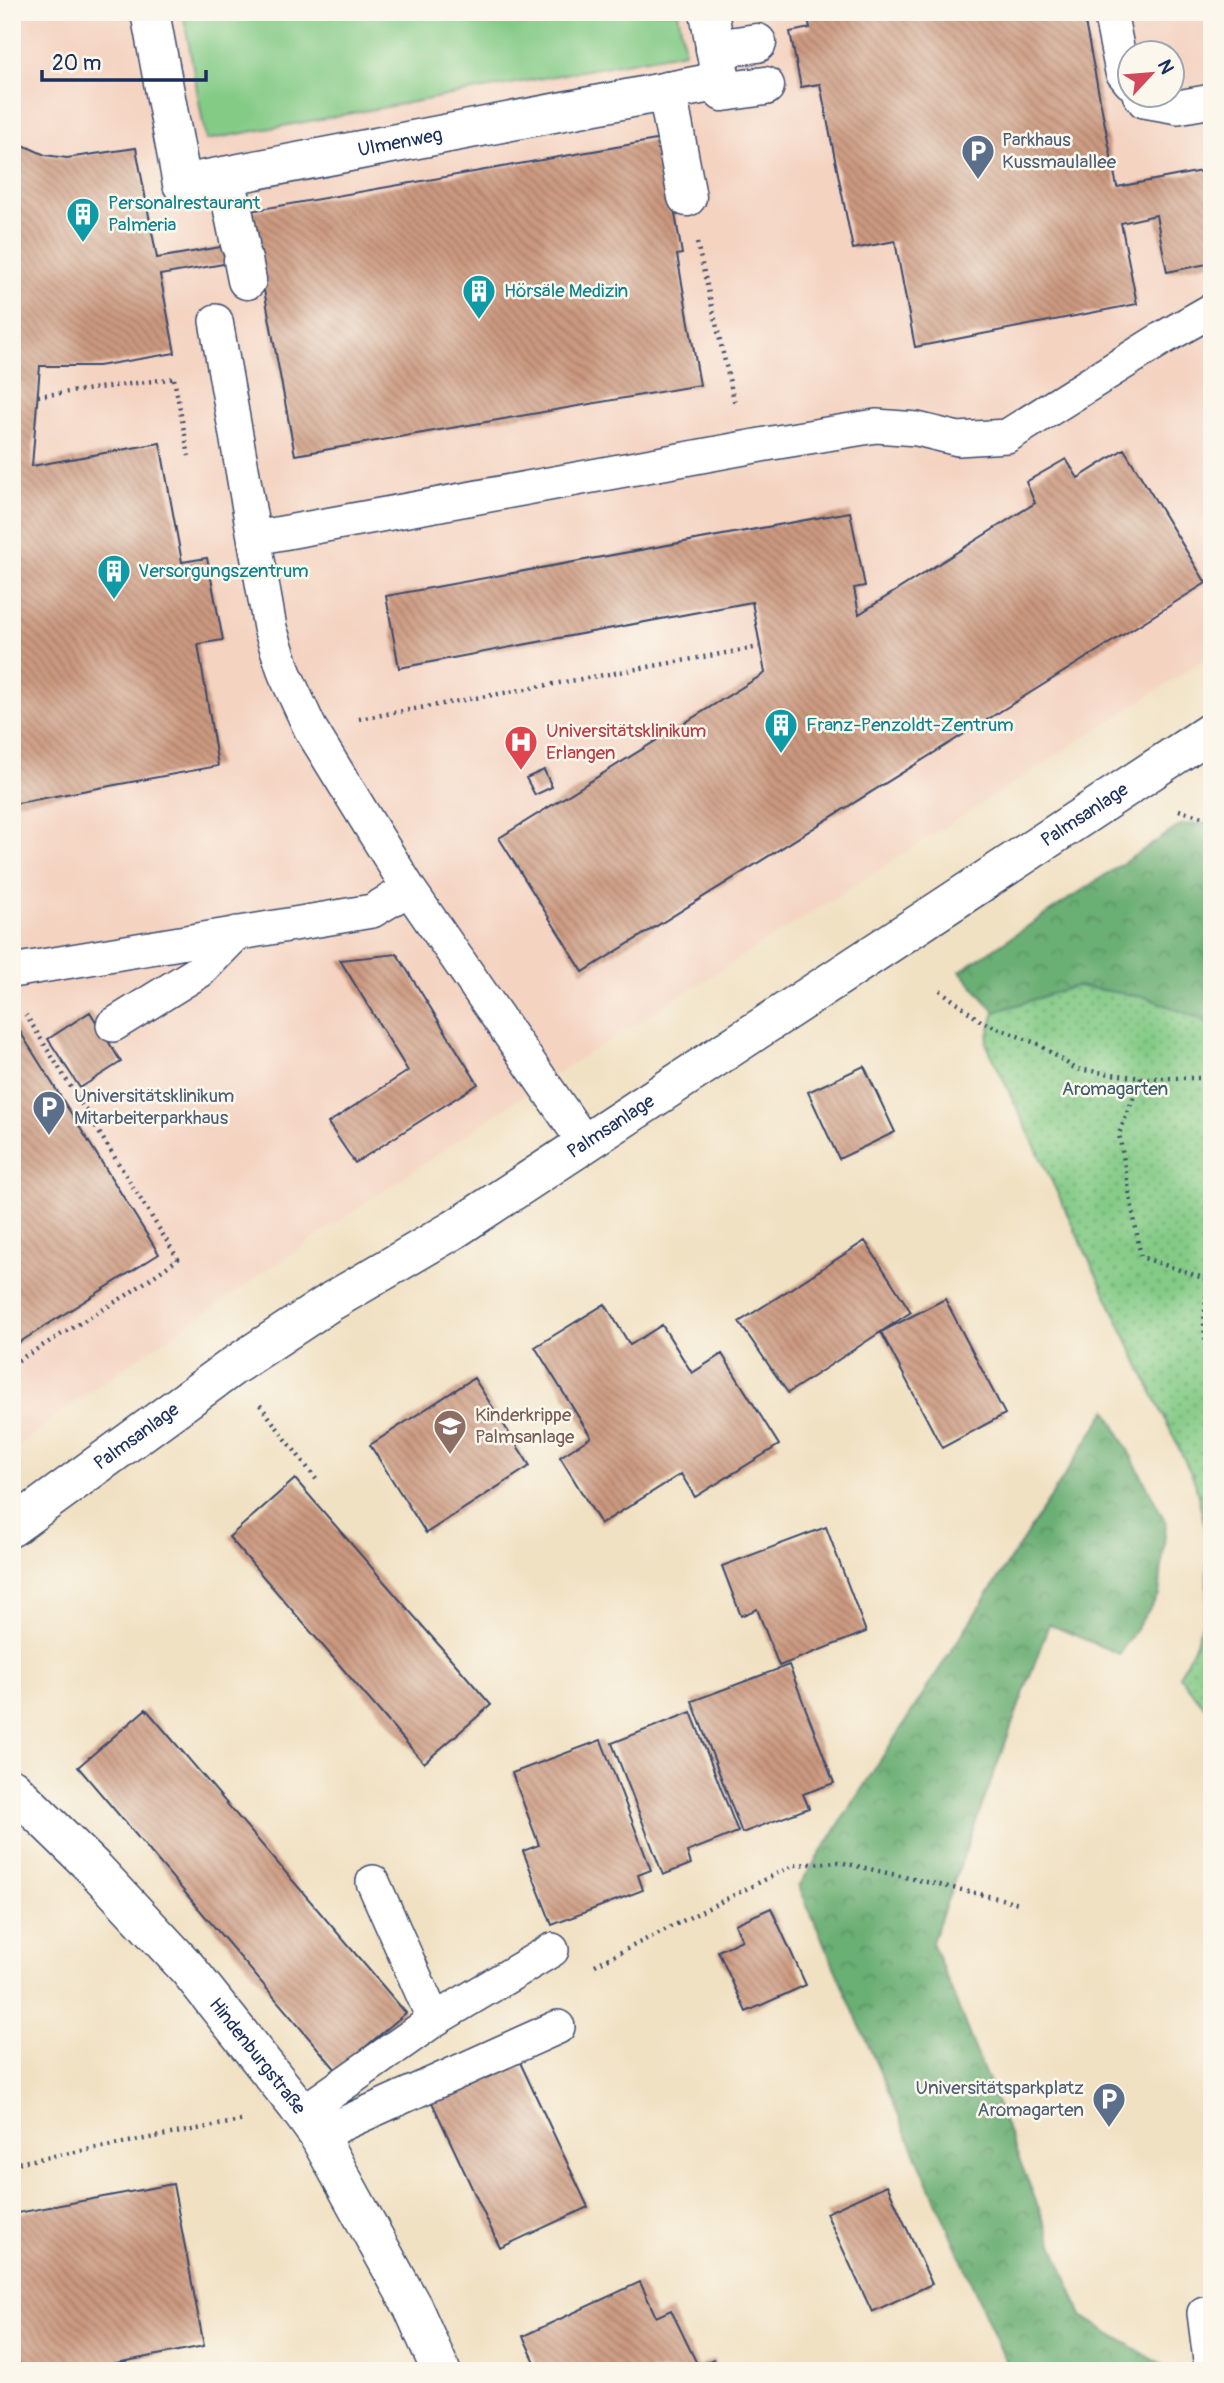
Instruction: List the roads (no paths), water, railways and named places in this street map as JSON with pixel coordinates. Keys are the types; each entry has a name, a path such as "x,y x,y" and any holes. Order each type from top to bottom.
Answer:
{"street":[{"name":"Ulmenweg","path":"150,12 182,184 667,91 757,43"},
{"path":"709,12 723,92 765,86"},
{"path":"667,91 687,197"},
{"path":"226,176 243,261"},
{"name":"Palmsanlage","path":"12,1527 232,1367 332,1301 455,1228 1212,731"},
{"name":"Hindenburgstraße","path":"12,1788 94,1868 188,1969 306,2118 413,2308 441,2371"}],"lane":[{"path":"1110,12 1116,42"},
{"path":"1186,106 1212,101"},
{"path":"255,538 876,426 918,429 958,439 1007,436 1212,310"},
{"path":"216,321 270,628 285,674 310,728 409,890 584,1142"},
{"path":"12,971 372,911 409,890"},
{"path":"113,1025 200,971 236,933"},
{"path":"373,1882 434,2020"},
{"path":"306,2118 434,2020 552,1950"},
{"path":"306,2118 558,2026"},
{"path":"1204,2314 1209,2371"}],"place":[{"name":"Parkhaus Kussmaulallee","path":"978,181"},
{"name":"Personalrestaurant Palmeria","path":"83,244"},
{"name":"Hörsäle Medizin","path":"479,321"},
{"name":"Versorgungszentrum","path":"114,601"},
{"name":"Franz-Penzoldt-Zentrum","path":"781,755"},
{"name":"Universitätsklinikum Erlangen","path":"521,772"},
{"name":"Universitätsklinikum Mitarbeiterparkhaus","path":"49,1137"},
{"name":"Kinderkrippe Palmsanlage","path":"450,1456"},
{"name":"Universitätsparkplatz Aromagarten","path":"1109,2129"}],"park label":[{"name":"Aromagarten","path":"1115,1089"}]}
